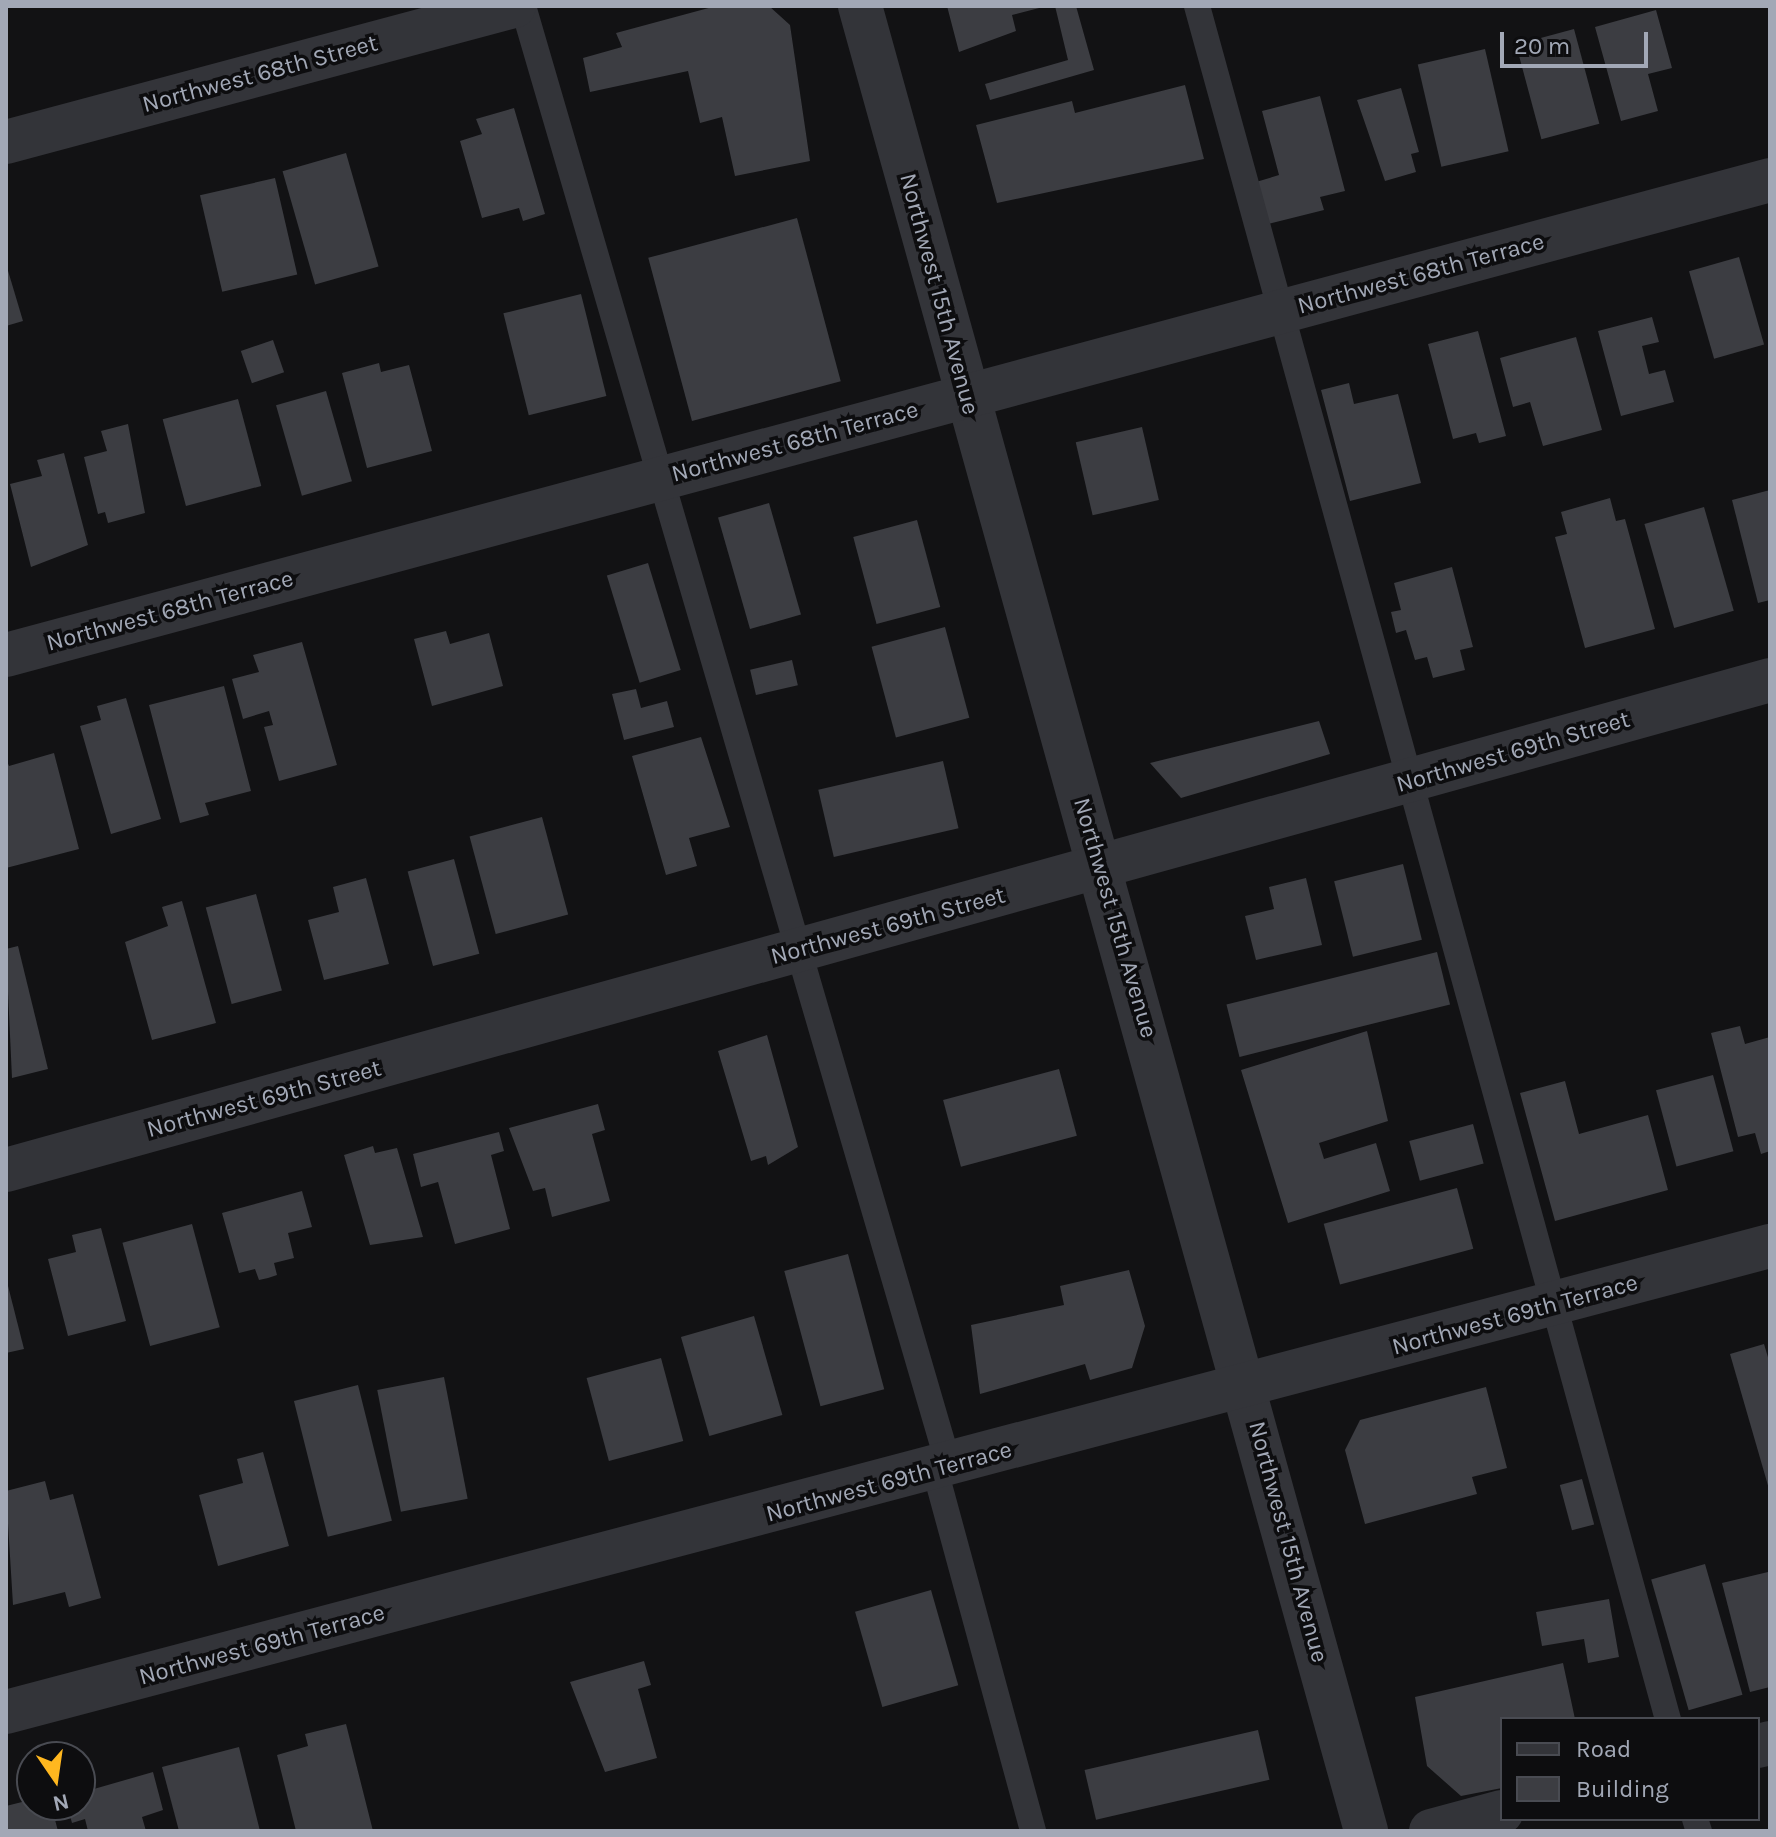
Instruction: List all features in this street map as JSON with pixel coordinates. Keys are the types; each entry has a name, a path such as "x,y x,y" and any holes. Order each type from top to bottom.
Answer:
{"street":[{"name":"Northwest 68th Street","path":"6,142 514,6"},
{"name":"Northwest 15th Avenue","path":"860,6 966,396 1246,1388 1366,1831"},
{"name":"Northwest 68th Terrace","path":"6,655 1770,180"},
{"name":"Northwest 69th Street","path":"6,1170 1770,680"},
{"name":"Northwest 69th Terrace","path":"6,1712 1246,1388 1770,1246"},
{"path":"1431,1831 1500,1813"}],"lane":[{"path":"523,6 942,1468 1033,1831"},
{"path":"1197,6 1667,1717"}],"building":[{"path":"716,6 769,6 790,25 810,161 735,176 722,117 700,123 688,71 590,92 583,58 622,47 616,33"},
{"path":"947,6 1043,7 1012,15 1016,31 959,52"},
{"path":"1055,6 1076,6 1094,70 990,100 985,84 1068,60"},
{"path":"1656,10 1672,68 1648,74 1658,111 1621,121 1595,27"},
{"path":"1574,29 1599,124 1541,139 1516,45"},
{"path":"1485,49 1509,151 1441,167 1418,65"},
{"path":"1185,85 1204,159 997,203 976,125 1072,101 1075,113"},
{"path":"1401,88 1419,152 1411,154 1416,172 1385,181 1357,100"},
{"path":"1320,96 1345,191 1320,197 1324,210 1268,224 1256,182 1279,175 1262,111"},
{"path":"514,108 545,214 523,221 519,208 482,218 460,141 482,134 476,119"},
{"path":"346,153 379,266 315,285 283,171"},
{"path":"275,178 297,274 222,292 200,195"},
{"path":"797,218 841,381 692,421 648,258"},
{"path":"1739,257 1764,344 1714,359 1689,271"},
{"path":"6,264 23,321 6,326"},
{"path":"581,294 606,396 529,415 503,313"},
{"path":"1652,317 1659,342 1642,346 1649,374 1665,370 1674,402 1621,416 1598,331"},
{"path":"1478,331 1506,436 1479,443 1476,433 1453,439 1428,344"},
{"path":"1576,337 1602,430 1543,446 1530,402 1513,407 1500,358"},
{"path":"273,340 284,372 252,383 241,351"},
{"path":"379,363 381,372 409,365 432,451 367,468 342,373"},
{"path":"1349,383 1354,404 1398,394 1421,483 1350,501 1321,390"},
{"path":"326,391 352,481 302,496 276,405"},
{"path":"238,399 261,486 186,506 163,419"},
{"path":"128,424 145,513 108,523 105,512 98,514 84,457 107,451 101,431"},
{"path":"1142,427 1159,500 1093,515 1076,442"},
{"path":"64,453 88,545 31,567 10,484 42,476 37,460"},
{"path":"1770,490 1770,600 1758,603 1732,500"},
{"path":"1610,498 1616,521 1625,519 1655,629 1585,648 1555,537 1567,534 1561,512"},
{"path":"769,503 801,615 750,629 718,518"},
{"path":"1704,507 1734,611 1674,628 1644,524"},
{"path":"917,520 940,607 877,624 853,537"},
{"path":"648,563 681,670 640,683 607,576"},
{"path":"1452,567 1473,647 1460,650 1465,670 1433,678 1427,657 1415,660 1406,630 1396,633 1391,612 1401,610 1394,583"},
{"path":"945,627 969,718 896,737 872,647"},
{"path":"446,631 450,644 489,633 503,686 432,706 414,639"},
{"path":"302,642 337,765 279,781 264,727 273,725 269,711 243,719 232,679 259,672 253,655"},
{"path":"792,660 798,685 756,695 750,670"},
{"path":"224,686 251,791 205,803 209,815 180,823 149,705"},
{"path":"636,689 641,708 667,701 674,727 624,740 612,694"},
{"path":"126,698 161,819 111,834 80,726 101,720 97,706"},
{"path":"1319,721 1330,754 1181,798 1150,763"},
{"path":"701,737 730,827 689,838 697,866 666,875 632,756"},
{"path":"54,753 79,849 6,868 6,759 9,766"},
{"path":"943,761 959,828 834,857 818,790"},
{"path":"542,817 568,915 496,934 470,836"},
{"path":"454,859 479,954 433,966 408,871"},
{"path":"1403,864 1422,940 1353,957 1334,881"},
{"path":"366,878 389,964 324,980 308,920 339,912 333,887"},
{"path":"1306,878 1322,945 1256,960 1245,916 1274,909 1269,887"},
{"path":"256,894 282,991 232,1004 206,907"},
{"path":"182,901 216,1023 152,1040 125,942 168,926 162,907"},
{"path":"18,946 48,1069 12,1078 6,949"},
{"path":"1437,952 1450,1004 1240,1057 1226,1004"},
{"path":"1740,1026 1745,1044 1770,1037 1770,1151 1761,1154 1755,1133 1738,1137 1711,1033"},
{"path":"1367,1031 1388,1121 1319,1143 1324,1159 1376,1143 1390,1191 1288,1223 1241,1070"},
{"path":"767,1035 798,1147 768,1165 766,1156 751,1161 718,1051"},
{"path":"1059,1069 1077,1136 961,1167 943,1100"},
{"path":"1713,1075 1733,1151 1676,1167 1656,1090"},
{"path":"1565,1081 1579,1134 1648,1115 1668,1190 1555,1221 1520,1093"},
{"path":"598,1104 605,1130 592,1134 610,1201 552,1217 545,1188 533,1191 509,1128"},
{"path":"1473,1124 1484,1164 1420,1181 1409,1141"},
{"path":"499,1132 504,1151 491,1155 510,1229 455,1244 438,1182 421,1187 413,1154"},
{"path":"373,1146 375,1153 397,1148 423,1237 370,1245 344,1155"},
{"path":"1457,1188 1473,1249 1340,1285 1324,1224"},
{"path":"302,1191 312,1227 288,1233 294,1258 274,1263 277,1275 268,1278 259,1280 255,1269 239,1273 222,1213"},
{"path":"192,1224 220,1327 150,1346 122,1243"},
{"path":"101,1228 126,1321 68,1336 48,1259 76,1252 72,1235"},
{"path":"848,1254 884,1389 820,1406 784,1271"},
{"path":"1129,1270 1145,1326 1132,1368 1090,1380 1085,1364 980,1394 971,1325 1064,1305 1060,1286"},
{"path":"6,1278 24,1349 6,1353"},
{"path":"754,1316 782,1415 709,1436 681,1337"},
{"path":"1764,1344 1770,1364 1769,1489 1730,1354"},
{"path":"661,1358 683,1441 609,1461 587,1378"},
{"path":"444,1377 468,1499 401,1512 377,1390"},
{"path":"358,1385 392,1521 328,1537 294,1401"},
{"path":"1486,1387 1507,1468 1472,1477 1477,1494 1365,1524 1345,1450 1360,1420"},
{"path":"263,1452 289,1546 218,1566 199,1495 243,1483 237,1459"},
{"path":"1582,1479 1594,1524 1572,1530 1560,1485"},
{"path":"45,1481 50,1500 73,1494 101,1598 69,1607 65,1592 13,1605 6,1491"},
{"path":"1705,1564 1742,1695 1689,1710 1651,1579"},
{"path":"1768,1572 1770,1687 1750,1692 1722,1583"},
{"path":"931,1590 958,1685 882,1707 855,1612"},
{"path":"1609,1599 1619,1657 1588,1663 1584,1639 1542,1646 1536,1612"},
{"path":"644,1661 651,1685 638,1689 657,1758 605,1772 570,1682"},
{"path":"1563,1663 1575,1717 1500,1717 1500,1788 1461,1796 1427,1766 1415,1697"},
{"path":"346,1724 373,1831 296,1831 277,1755 308,1746 305,1734"},
{"path":"1258,1730 1269,1780 1096,1820 1085,1770"},
{"path":"239,1747 260,1831 179,1831 162,1767"},
{"path":"153,1772 163,1810 142,1817 146,1831 88,1831 86,1821 96,1821 96,1788"},
{"path":"16,1804 16,1821 55,1821 58,1831 6,1831 6,1806"}]}
